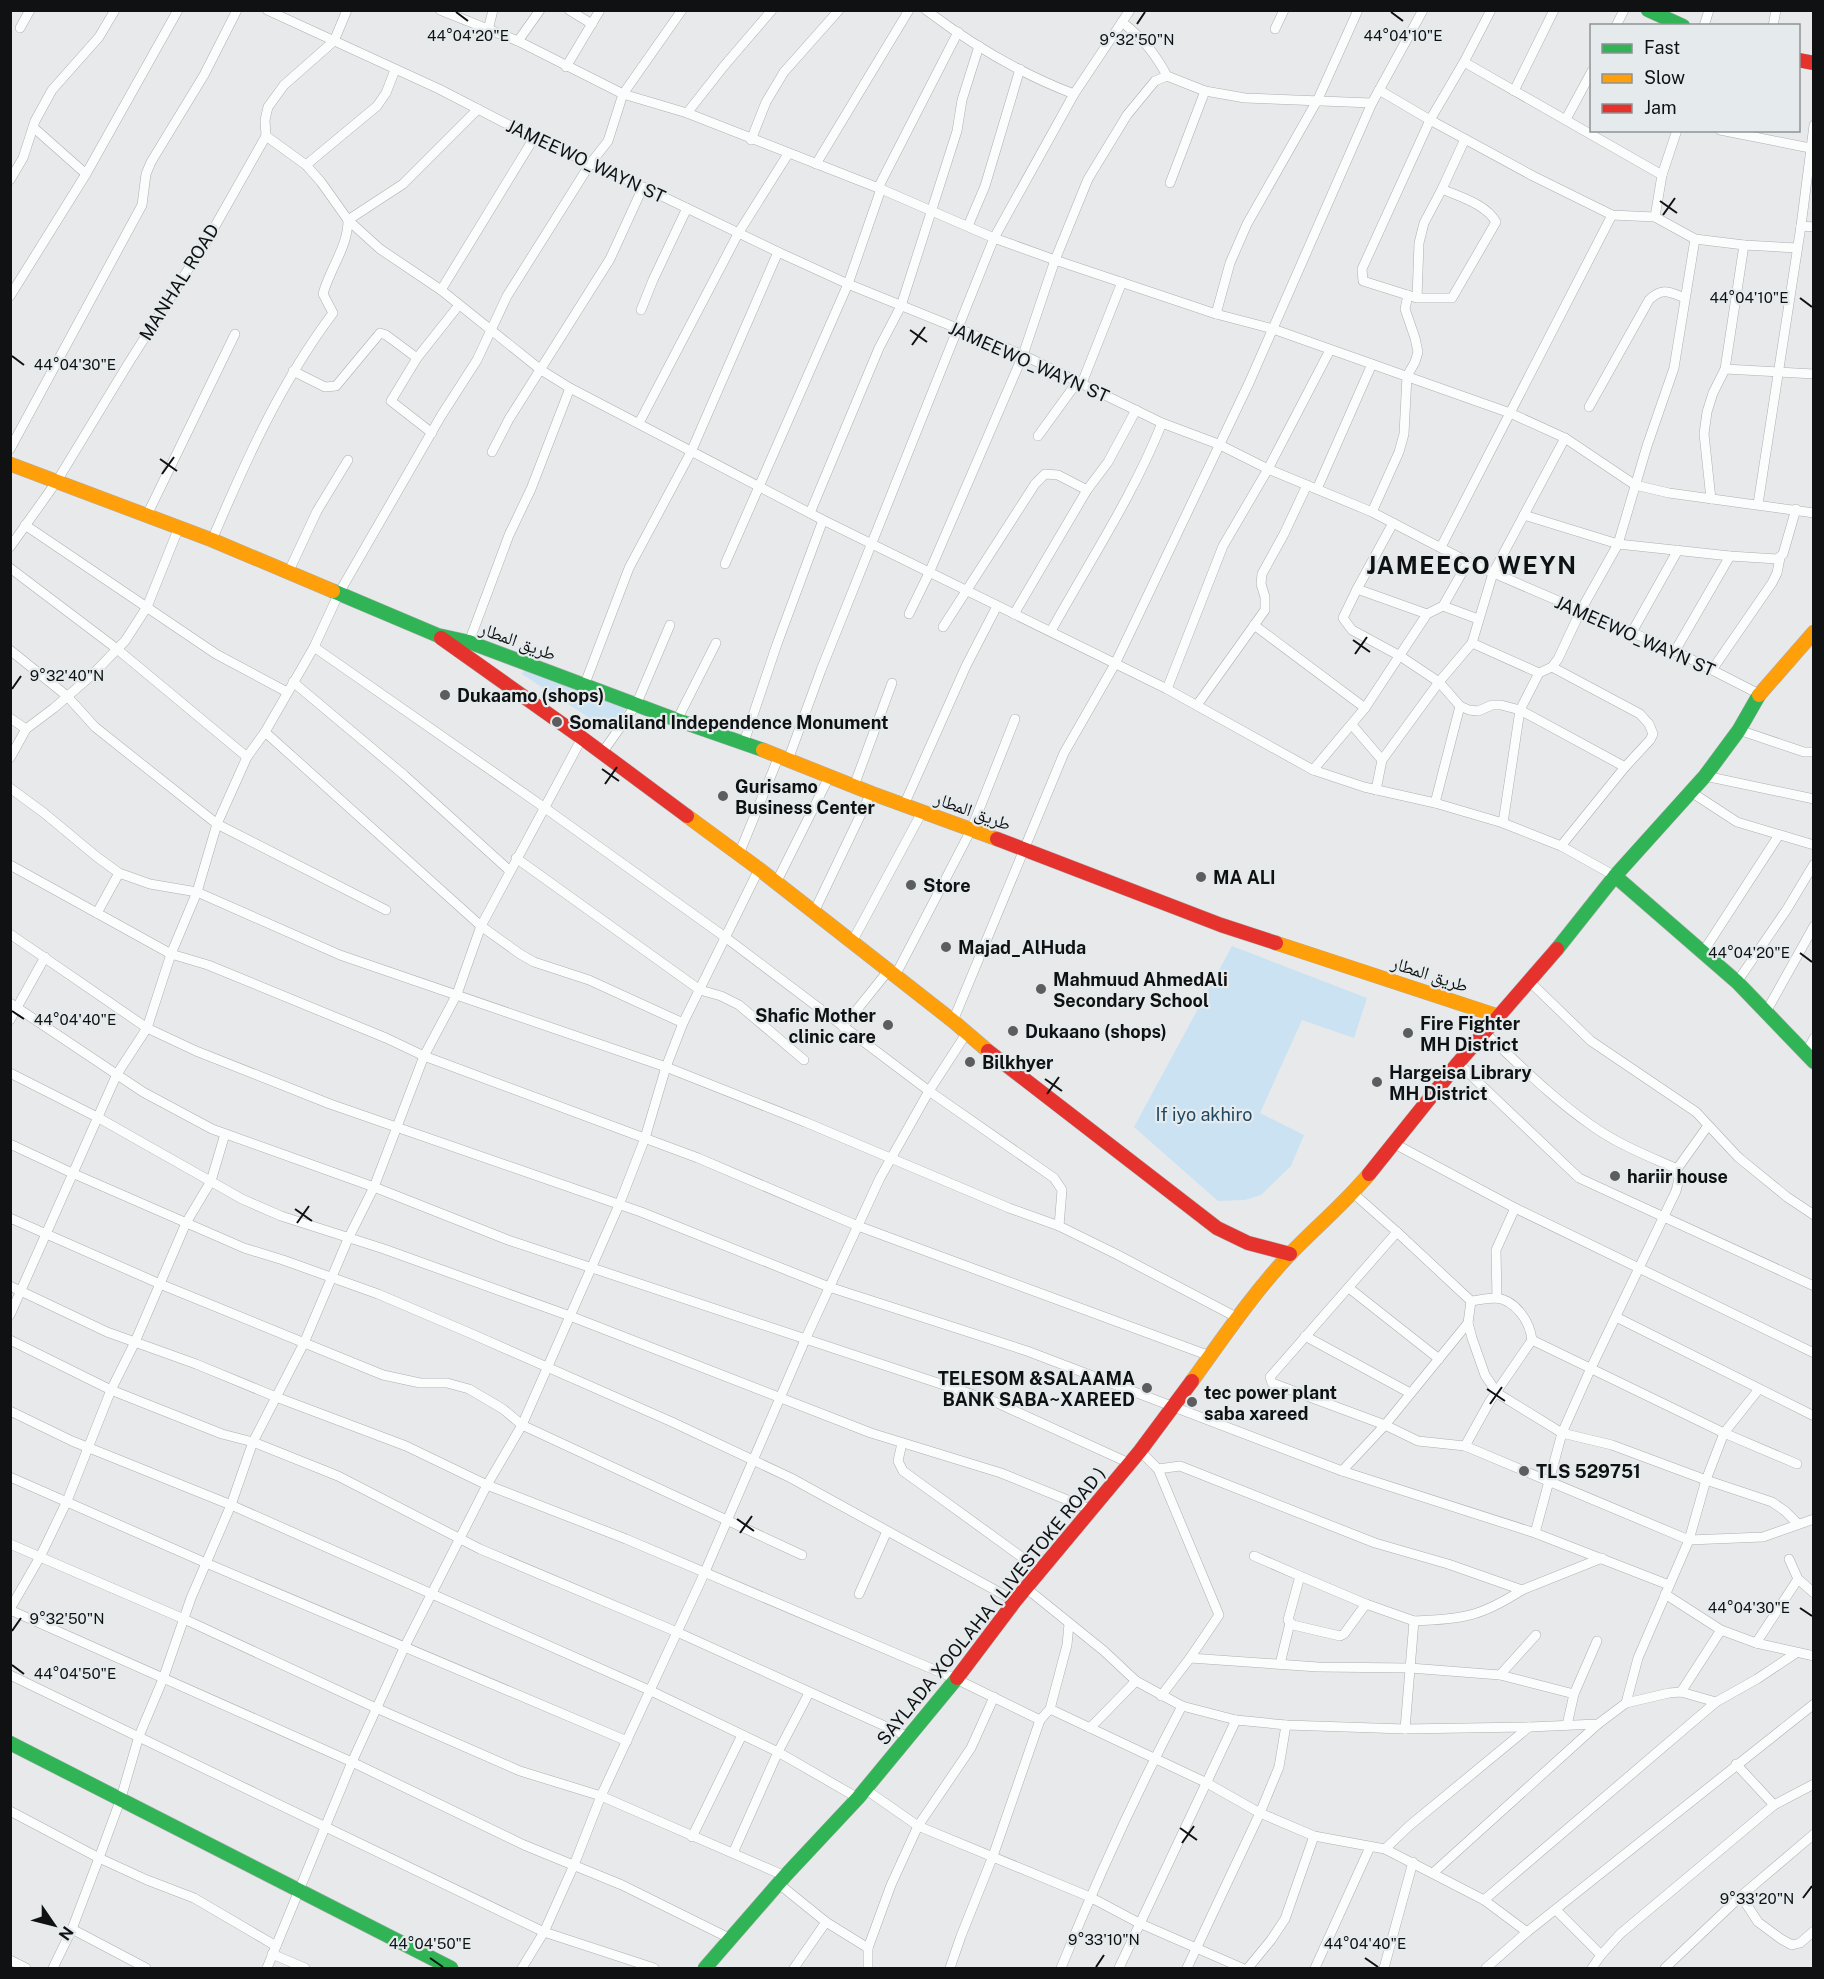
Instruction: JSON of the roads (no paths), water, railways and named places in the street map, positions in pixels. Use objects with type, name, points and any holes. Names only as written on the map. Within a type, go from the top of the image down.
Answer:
[{"type":"main road","points":[[1648,10],[1679,24]]},
{"type":"main road","name":"طريق المطار","points":[[10,464],[212,540],[437,635],[469,642],[677,720],[744,742],[829,777],[1221,925],[1498,1016]]},
{"type":"main road","name":"SAYLADA XOOLAHA ( LIVESTOKE ROAD )","points":[[705,1968],[862,1793],[909,1737],[1015,1601],[1140,1450],[1238,1318],[1290,1254],[1353,1193],[1458,1063],[1578,924],[1615,876],[1706,776],[1739,730],[1759,694],[1814,632]]},
{"type":"main road","name":"طريق المطار","points":[[437,635],[582,738],[759,869],[953,1021],[966,1034],[1217,1228],[1248,1243],[1290,1254]]},
{"type":"main road","points":[[1615,876],[1737,982],[1810,1057]]},
{"type":"main road","points":[[10,1743],[451,1968]]},
{"type":"street","points":[[20,28],[30,10]]},
{"type":"street","points":[[10,180],[23,158],[33,127],[52,90],[99,37],[115,10]]},
{"type":"street","points":[[10,296],[86,174],[178,10]]},
{"type":"street","points":[[10,449],[142,205],[146,174],[151,162],[204,75],[237,10]]},
{"type":"street","name":"JAMEEWO_WAYN ST","points":[[267,10],[778,252],[848,284],[1023,355],[1162,423],[1218,444],[1268,469],[1372,512],[1468,562],[1675,651],[1759,694]]},
{"type":"street","points":[[347,10],[334,41],[276,94],[268,107],[265,120],[266,136],[306,165],[348,220],[380,249],[441,290],[541,370],[570,388],[758,487],[1167,689],[1313,770],[1376,790],[1435,803],[1503,823],[1561,846],[1615,876]]},
{"type":"street","points":[[440,10],[518,41],[623,94],[687,113],[879,189],[994,238],[1216,314],[1273,329],[1510,413],[1565,438],[1635,484],[1669,493],[1814,513]]},
{"type":"street","points":[[488,30],[493,10]]},
{"type":"street","points":[[518,41],[540,10]]},
{"type":"street","points":[[569,10],[592,24]]},
{"type":"street","points":[[566,67],[600,10]]},
{"type":"street","points":[[10,1315],[117,1074],[147,1028],[171,954],[197,892],[218,824],[247,757],[265,732],[314,647],[339,593],[492,332],[507,296],[590,164],[608,141],[623,94],[682,10]]},
{"type":"street","points":[[687,113],[772,10]]},
{"type":"street","points":[[751,140],[766,102],[784,72],[839,10]]},
{"type":"street","points":[[816,164],[909,10]]},
{"type":"street","points":[[739,854],[784,758],[821,670],[994,238],[1074,94],[1130,10]]},
{"type":"street","points":[[1275,29],[1284,10]]},
{"type":"street","points":[[1216,314],[1230,263],[1247,224],[1318,99],[1358,10]]},
{"type":"street","points":[[953,1021],[1064,753],[1115,664],[1273,329],[1372,103],[1424,10]]},
{"type":"street","points":[[1442,189],[1474,203],[1491,214],[1496,222],[1452,298],[1413,296],[1363,281],[1362,269],[1430,120],[1491,10]]},
{"type":"street","points":[[1514,91],[1554,10]]},
{"type":"street","points":[[1617,24],[1624,10]]},
{"type":"street","points":[[931,12],[979,46],[1020,69],[1074,94]]},
{"type":"street","points":[[1122,22],[1138,35],[1157,56],[1167,76],[1204,91],[1245,98],[1318,99],[1372,103]]},
{"type":"street","points":[[725,564],[848,284],[879,189],[958,32]]},
{"type":"street","points":[[810,513],[879,348],[901,306],[957,130],[962,100],[979,46]]},
{"type":"street","points":[[1464,62],[1662,175]]},
{"type":"street","points":[[968,226],[985,186],[1020,69]]},
{"type":"street","points":[[306,165],[378,106],[395,70]]},
{"type":"street","points":[[1566,119],[1590,75]]},
{"type":"street","points":[[909,614],[1023,355],[1055,260],[1088,179],[1126,115],[1155,81],[1167,76]]},
{"type":"street","points":[[1379,90],[1533,176],[1612,215],[1655,217],[1695,238],[1744,245],[1797,248]]},
{"type":"street","points":[[1170,183],[1204,91]]},
{"type":"street","points":[[348,220],[402,184],[478,108]]},
{"type":"street","points":[[1758,504],[1801,226],[1814,125]]},
{"type":"street","points":[[33,127],[86,174]]},
{"type":"street","points":[[1655,217],[1662,175],[1676,132]]},
{"type":"street","points":[[1729,132],[1810,148]]},
{"type":"street","name":"MANHAL ROAD","points":[[10,547],[57,481],[210,235],[266,136]]},
{"type":"street","points":[[441,290],[534,138]]},
{"type":"street","points":[[1372,512],[1401,443],[1407,376],[1418,352],[1405,309],[1413,296],[1419,243],[1424,222],[1465,139]]},
{"type":"street","points":[[639,423],[739,232],[788,154]]},
{"type":"street","points":[[492,452],[509,419],[610,259],[644,187]]},
{"type":"street","points":[[641,310],[652,280],[687,208]]},
{"type":"street","points":[[1441,546],[1612,215]]},
{"type":"street","points":[[212,540],[264,424],[311,342],[333,313],[323,294],[327,279],[347,240],[348,220]]},
{"type":"street","points":[[1801,226],[1814,227]]},
{"type":"street","points":[[1503,823],[1520,710],[1539,673],[1552,667],[1618,544],[1635,484],[1674,368],[1695,238]]},
{"type":"street","points":[[1711,499],[1704,434],[1710,403],[1725,369],[1744,245]]},
{"type":"street","points":[[584,686],[629,568],[691,452],[778,252]]},
{"type":"street","points":[[1038,436],[1080,382],[1122,282]]},
{"type":"street","points":[[1589,407],[1649,300],[1657,292],[1666,291],[1685,298]]},
{"type":"street","points":[[432,433],[391,401],[417,358],[459,305]]},
{"type":"street","points":[[293,371],[325,387],[336,386],[380,333],[417,358]]},
{"type":"street","points":[[147,515],[235,334]]},
{"type":"street","points":[[1167,689],[1223,546],[1268,469],[1330,350]]},
{"type":"street","points":[[1317,489],[1372,364]]},
{"type":"street","points":[[1725,369],[1814,374]]},
{"type":"street","points":[[469,642],[509,535],[531,489],[570,388]]},
{"type":"street","points":[[1014,614],[1087,490],[1108,462],[1136,410]]},
{"type":"street","points":[[1051,631],[1118,515],[1162,423]]},
{"type":"street","points":[[1376,790],[1382,760],[1439,682],[1472,642],[1492,573],[1565,438]]},
{"type":"street","points":[[288,573],[317,511],[348,460]]},
{"type":"street","points":[[943,627],[1016,510],[1045,474],[1058,475],[1087,490]]},
{"type":"street","points":[[1197,705],[1265,610],[1265,597],[1261,584],[1262,574],[1307,485]]},
{"type":"street","points":[[1712,670],[1772,583],[1780,558],[1784,554],[1796,509]]},
{"type":"street","points":[[1524,515],[1618,544],[1730,556],[1780,558]]},
{"type":"street","points":[[744,742],[823,520]]},
{"type":"street","points":[[1393,523],[1345,612],[1343,618],[1352,630],[1400,656],[1439,682],[1460,706],[1478,711],[1492,705],[1520,710],[1625,767]]},
{"type":"street","points":[[25,525],[216,654],[287,692]]},
{"type":"street","points":[[10,758],[26,729],[67,696],[125,641],[147,607],[179,527]]},
{"type":"street","points":[[1632,632],[1678,550]]},
{"type":"street","points":[[1675,651],[1730,556]]},
{"type":"street","points":[[1313,770],[1365,708],[1427,614],[1443,606],[1468,562]]},
{"type":"street","points":[[10,568],[117,649],[247,757]]},
{"type":"street","points":[[1357,589],[1427,614]]},
{"type":"street","points":[[904,805],[966,666],[997,606]]},
{"type":"street","points":[[1443,606],[1478,620]]},
{"type":"street","points":[[602,753],[636,705],[670,625]]},
{"type":"street","points":[[1254,626],[1365,708]]},
{"type":"street","points":[[1472,642],[1539,673]]},
{"type":"street","points":[[677,720],[716,643]]},
{"type":"street","points":[[314,647],[725,937],[929,1091],[1054,1178],[1062,1190],[1059,1227]]},
{"type":"street","points":[[10,650],[67,696],[95,727],[218,824],[386,910]]},
{"type":"street","points":[[1552,667],[1640,714],[1649,724],[1653,734],[1561,846]]},
{"type":"street","points":[[293,682],[404,775],[510,871]]},
{"type":"street","points":[[854,786],[892,683]]},
{"type":"street","points":[[1435,803],[1460,706]]},
{"type":"street","points":[[10,718],[26,729]]},
{"type":"street","points":[[843,1026],[892,974],[971,830],[1015,719]]},
{"type":"street","points":[[1352,725],[1382,760]]},
{"type":"street","points":[[1739,730],[1797,750],[1814,752]]},
{"type":"street","points":[[265,732],[481,926],[519,954],[534,962],[589,980],[683,1023]]},
{"type":"street","points":[[53,1968],[72,1929],[121,1798],[139,1736],[163,1680],[184,1620],[254,1442],[304,1343],[348,1239],[374,1187],[424,1056],[457,994],[481,926],[582,738]]},
{"type":"street","points":[[1706,776],[1814,799]]},
{"type":"street","points":[[776,883],[829,777]]},
{"type":"street","points":[[10,788],[119,873],[150,884],[197,892],[340,955],[666,1067],[1059,1227],[1238,1318]]},
{"type":"street","points":[[1691,792],[1737,822],[1814,844]]},
{"type":"street","points":[[814,912],[871,793]]},
{"type":"street","points":[[852,942],[922,812]]},
{"type":"street","points":[[1704,952],[1779,834]]},
{"type":"street","points":[[516,858],[700,990],[721,996],[739,1005],[804,1060]]},
{"type":"street","points":[[1737,982],[1787,909],[1814,864]]},
{"type":"street","points":[[10,865],[171,954],[219,970],[386,1038],[424,1056],[698,1158],[858,1226],[1210,1356]]},
{"type":"street","points":[[267,1968],[352,1762],[405,1646],[487,1485],[522,1425],[619,1205],[645,1138],[666,1067],[683,1023],[759,869]]},
{"type":"street","points":[[97,913],[119,873]]},
{"type":"street","points":[[1766,1012],[1814,926]]},
{"type":"street","points":[[10,934],[147,1028],[196,1052],[330,1104],[619,1205],[829,1287],[1027,1351],[1342,1471],[1535,1533],[1602,1558],[1667,1590],[1721,1630],[1756,1643],[1796,1653],[1812,1652]]},
{"type":"street","points":[[10,1020],[14,1006],[45,957]]},
{"type":"street","points":[[1529,981],[1592,1041],[1696,1112],[1707,1127],[1738,1157],[1787,1197],[1814,1215]]},
{"type":"street","points":[[14,1006],[143,1092],[212,1130],[374,1187],[508,1240],[995,1402],[1129,1463]]},
{"type":"street","points":[[1484,1032],[1555,1097],[1592,1126],[1617,1141],[1677,1169]]},
{"type":"street","points":[[522,1968],[543,1932],[574,1865],[601,1796],[704,1574],[829,1287],[891,1157],[929,1091],[966,1034]]},
{"type":"street","points":[[1810,1057],[1814,1038]]},
{"type":"street","points":[[1458,1063],[1579,1178],[1814,1286]]},
{"type":"street","points":[[10,1073],[97,1117],[243,1199],[281,1216],[384,1249],[570,1316],[871,1433],[1001,1473],[1092,1510]]},
{"type":"street","points":[[1535,1533],[1550,1484],[1562,1432],[1677,1185],[1679,1179],[1677,1169],[1707,1127]]},
{"type":"street","points":[[225,1134],[211,1181],[186,1223],[135,1342],[111,1390],[67,1501],[40,1557],[10,1609],[163,1680],[352,1762],[524,1845],[622,1885],[731,1939]]},
{"type":"street","points":[[1393,1143],[1639,1270],[1814,1353]]},
{"type":"street","points":[[10,1144],[244,1248],[378,1294],[547,1366],[791,1478],[1015,1601]]},
{"type":"street","points":[[1353,1193],[1471,1301],[1497,1298],[1511,1305],[1527,1320],[1531,1328],[1532,1340],[1465,1446]]},
{"type":"street","points":[[1497,1298],[1496,1250],[1515,1208]]},
{"type":"street","points":[[10,1218],[160,1284],[383,1375],[420,1383],[447,1383],[469,1389],[503,1409],[522,1425],[802,1555]]},
{"type":"street","points":[[1398,1232],[1305,1335],[1270,1377],[1272,1383],[1385,1425],[1422,1442],[1465,1446],[1550,1484],[1581,1494],[1689,1540],[1763,1537],[1814,1518]]},
{"type":"street","points":[[10,1286],[107,1332],[196,1364],[406,1446],[487,1485],[626,1539],[956,1679],[1040,1720]]},
{"type":"street","points":[[1349,1288],[1439,1359]]},
{"type":"street","points":[[1471,1301],[1468,1323],[1485,1375],[1497,1393],[1562,1432],[1612,1445],[1772,1502],[1798,1524]]},
{"type":"street","points":[[1616,1317],[1814,1416]]},
{"type":"street","points":[[1342,1471],[1385,1425],[1468,1323]]},
{"type":"street","points":[[1305,1335],[1410,1393]]},
{"type":"street","points":[[10,1340],[111,1390],[222,1434],[254,1442],[338,1476],[480,1550],[677,1632],[909,1737]]},
{"type":"street","points":[[1532,1340],[1724,1433],[1797,1464]]},
{"type":"street","points":[[1626,1703],[1638,1658],[1689,1540],[1706,1480],[1724,1433],[1759,1389]]},
{"type":"street","points":[[10,1411],[88,1447],[231,1505],[649,1690],[862,1793],[918,1826],[1090,1897],[1139,1923],[1242,1968]]},
{"type":"street","points":[[902,1443],[898,1461],[903,1471],[1041,1571]]},
{"type":"street","points":[[1140,1450],[1158,1469],[1220,1615],[1161,1696]]},
{"type":"street","points":[[1158,1469],[1180,1466],[1375,1543],[1448,1564],[1522,1590]]},
{"type":"street","points":[[10,1477],[627,1742]]},
{"type":"street","points":[[859,1594],[887,1532]]},
{"type":"street","points":[[10,1544],[520,1771],[601,1796],[733,1853],[782,1880],[826,1922],[868,1948]]},
{"type":"street","points":[[1254,1556],[1414,1622],[1476,1615],[1496,1607],[1522,1590],[1602,1558]]},
{"type":"street","points":[[1789,1559],[1798,1579],[1812,1589]]},
{"type":"street","points":[[1280,1664],[1290,1623],[1288,1620],[1300,1576]]},
{"type":"street","points":[[1756,1643],[1798,1579]]},
{"type":"street","points":[[1026,1588],[1104,1651],[1136,1681],[1182,1706],[1236,1720],[1286,1725],[1405,1729],[1598,1724]]},
{"type":"street","points":[[1290,1623],[1335,1637],[1340,1636],[1344,1634],[1366,1604]]},
{"type":"street","points":[[1405,1729],[1414,1622]]},
{"type":"street","points":[[950,1968],[993,1856],[1040,1720],[1050,1709],[1067,1645],[1069,1624]]},
{"type":"street","points":[[1681,1692],[1721,1630]]},
{"type":"street","points":[[1500,1675],[1536,1635]]},
{"type":"street","points":[[1567,1725],[1574,1694],[1597,1641]]},
{"type":"street","points":[[1484,1900],[1716,1702],[1758,1679],[1796,1653]]},
{"type":"street","points":[[1190,1658],[1318,1667],[1410,1668],[1500,1675],[1574,1694]]},
{"type":"street","points":[[10,1675],[543,1932],[654,1968]]},
{"type":"street","points":[[1090,1728],[1136,1681]]},
{"type":"street","points":[[1433,1873],[1598,1724],[1626,1703],[1681,1692],[1716,1702]]},
{"type":"street","points":[[733,1853],[778,1752],[809,1693]]},
{"type":"street","points":[[868,1968],[868,1948],[891,1885],[918,1826],[971,1748],[994,1697]]},
{"type":"street","points":[[1486,1968],[1527,1932],[1814,1704]]},
{"type":"street","points":[[1061,1968],[1090,1897],[1154,1759],[1182,1706]]},
{"type":"street","points":[[1050,1709],[1207,1783],[1260,1813],[1314,1836],[1385,1849],[1413,1862],[1484,1900],[1527,1932]]},
{"type":"street","points":[[1119,1968],[1236,1720]]},
{"type":"street","points":[[1187,1968],[1260,1813],[1279,1767],[1286,1725]]},
{"type":"street","points":[[1385,1849],[1409,1826],[1529,1727]]},
{"type":"street","points":[[692,1837],[742,1734]]},
{"type":"street","points":[[1736,1764],[1774,1805]]},
{"type":"street","points":[[1592,1968],[1620,1934],[1774,1805],[1814,1784]]},
{"type":"street","points":[[10,1811],[147,1881],[194,1898],[305,1968]]},
{"type":"street","points":[[1665,1968],[1741,1896],[1814,1834]]},
{"type":"street","points":[[1248,1968],[1272,1941],[1285,1918],[1314,1836]]},
{"type":"street","points":[[1315,1968],[1370,1847]]},
{"type":"street","points":[[1384,1968],[1413,1862]]},
{"type":"street","points":[[1741,1896],[1758,1922],[1781,1939],[1792,1944],[1800,1943],[1814,1931]]},
{"type":"street","points":[[1556,1910],[1601,1955]]},
{"type":"street","points":[[794,1968],[826,1922]]},
{"type":"street","points":[[72,1929],[146,1968]]},
{"type":"street","points":[[10,1960],[26,1968]]},
{"type":"place","name":"Dukaamo (shops)","points":[[445,695]]},
{"type":"place","name":"Somaliland Independence Monument","points":[[557,722]]},
{"type":"place","name":"Gurisamo Business Center","points":[[723,796]]},
{"type":"place","name":"MA ALI","points":[[1201,877]]},
{"type":"place","name":"Store","points":[[911,885]]},
{"type":"place","name":"Majad_AlHuda","points":[[946,947]]},
{"type":"place","name":"Mahmuud AhmedAli Secondary School","points":[[1041,989]]},
{"type":"place","name":"Shafic Mother clinic care","points":[[888,1025]]},
{"type":"place","name":"Dukaano (shops)","points":[[1013,1031]]},
{"type":"place","name":"Fire Fighter MH District","points":[[1408,1033]]},
{"type":"place","name":"Bilkhyer","points":[[970,1062]]},
{"type":"place","name":"Hargeisa Library MH District","points":[[1377,1082]]},
{"type":"place","name":"hariir house","points":[[1615,1176]]},
{"type":"place","name":"TELESOM &SALAAMA BANK SABA~XAREED","points":[[1147,1388]]},
{"type":"place","name":"tec power plant saba xareed","points":[[1192,1402]]},
{"type":"place","name":"TLS 529751","points":[[1524,1471]]},
{"type":"district","name":"JAMEECO WEYN","points":[[1472,565]]},
{"type":"park label","name":"If iyo akhiro","points":[[1204,1114]]}]
